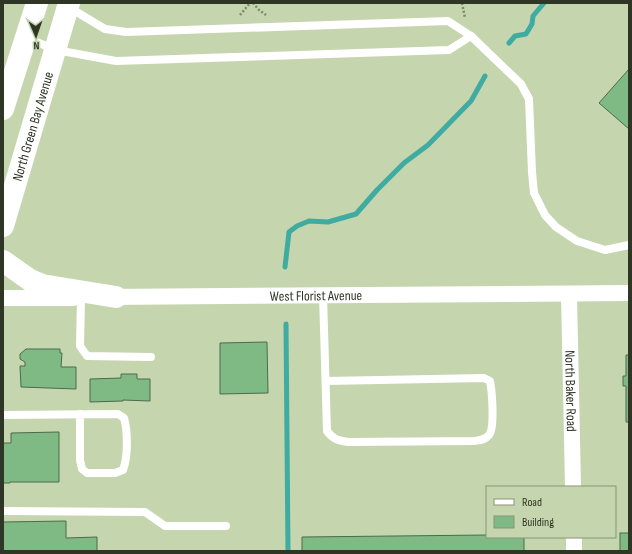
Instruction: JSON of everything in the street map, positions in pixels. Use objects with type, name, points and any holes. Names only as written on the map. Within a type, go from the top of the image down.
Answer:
[{"type":"main road","points":[[3,109],[37,3]]},
{"type":"main road","name":"North Green Bay Avenue","points":[[3,226],[56,50],[66,4]]},
{"type":"main road","points":[[3,261],[30,280],[42,285],[116,297]]},
{"type":"street","name":"West Florist Avenue","points":[[3,298],[629,293]]},
{"type":"street","name":"North Baker Road","points":[[569,294],[573,486]]},
{"type":"street","points":[[574,538],[574,551]]},
{"type":"lane","points":[[66,4],[104,29],[126,32],[448,21],[471,36],[521,84],[530,99],[534,193],[545,215],[556,227],[577,241],[605,250],[629,246]]},
{"type":"lane","points":[[25,38],[56,50],[116,61],[449,50],[471,36]]},
{"type":"lane","points":[[323,295],[327,431],[332,437],[338,441],[349,442],[474,441],[483,440],[490,434],[492,426],[492,388],[490,381],[484,378],[326,381]]},
{"type":"lane","points":[[81,298],[80,346],[87,356],[151,357]]},
{"type":"lane","points":[[3,415],[80,414],[118,414],[124,418],[126,425],[126,462],[123,470],[115,473],[87,473],[82,469],[80,460],[80,414]]},
{"type":"lane","points":[[3,511],[145,512],[165,526],[226,526]]},
{"type":"path","points":[[236,19],[250,3]]},
{"type":"path","points":[[253,3],[259,10],[271,18]]},
{"type":"path","points":[[462,3],[465,18]]},
{"type":"path","points":[[461,15],[471,22]]},
{"type":"building","points":[[629,69],[629,129],[599,103]]},
{"type":"building","points":[[267,342],[268,393],[220,394],[220,343]]},
{"type":"building","points":[[26,349],[60,349],[60,353],[62,353],[61,367],[76,367],[76,389],[21,387],[20,366],[25,366],[25,362],[20,359],[20,354]]},
{"type":"building","points":[[626,355],[629,355],[629,422],[626,422],[626,386],[623,386],[623,376],[626,376]]},
{"type":"building","points":[[121,374],[137,374],[137,379],[150,379],[150,401],[123,400],[90,402],[90,379],[121,378]]},
{"type":"building","points":[[59,432],[59,482],[3,483],[3,443],[11,443],[11,433]]},
{"type":"building","points":[[66,521],[66,538],[97,537],[97,551],[3,551],[3,522]]},
{"type":"building","points":[[620,533],[629,533],[629,551],[620,551]]},
{"type":"building","points":[[486,535],[486,538],[524,538],[524,551],[302,551],[302,537]]},
{"type":"waterway","points":[[509,43],[515,36],[526,34],[532,24],[533,16],[544,3]]},
{"type":"waterway","points":[[285,267],[289,232],[297,226],[309,221],[328,222],[356,214],[404,163],[428,145],[471,101],[485,76]]},
{"type":"waterway","points":[[286,324],[288,551]]}]
